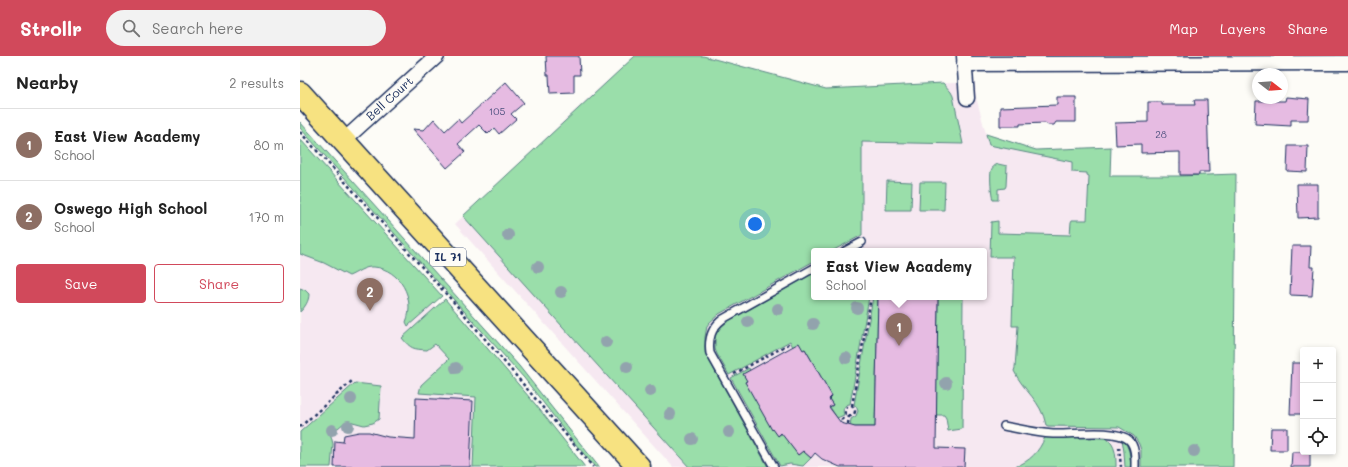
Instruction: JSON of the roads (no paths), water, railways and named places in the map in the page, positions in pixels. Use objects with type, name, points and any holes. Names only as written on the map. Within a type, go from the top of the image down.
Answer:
[{"type":"main road","name":"IL 71","points":[[300,93],[639,467]]},
{"type":"street","name":"Bell Court","points":[[343,142],[438,56]]},
{"type":"street","points":[[967,98],[964,60],[1348,63]]},
{"type":"lane","points":[[851,248],[862,242]]},
{"type":"lane","points":[[774,467],[710,353],[709,345],[712,330],[717,323],[811,270]]},
{"type":"lane","points":[[1004,426],[1053,434],[1102,433],[1130,440],[1135,451],[1135,467]]},
{"type":"place","name":"Oswego High School","points":[[370,311]]},
{"type":"place","name":"East View Academy","points":[[899,346]]}]
